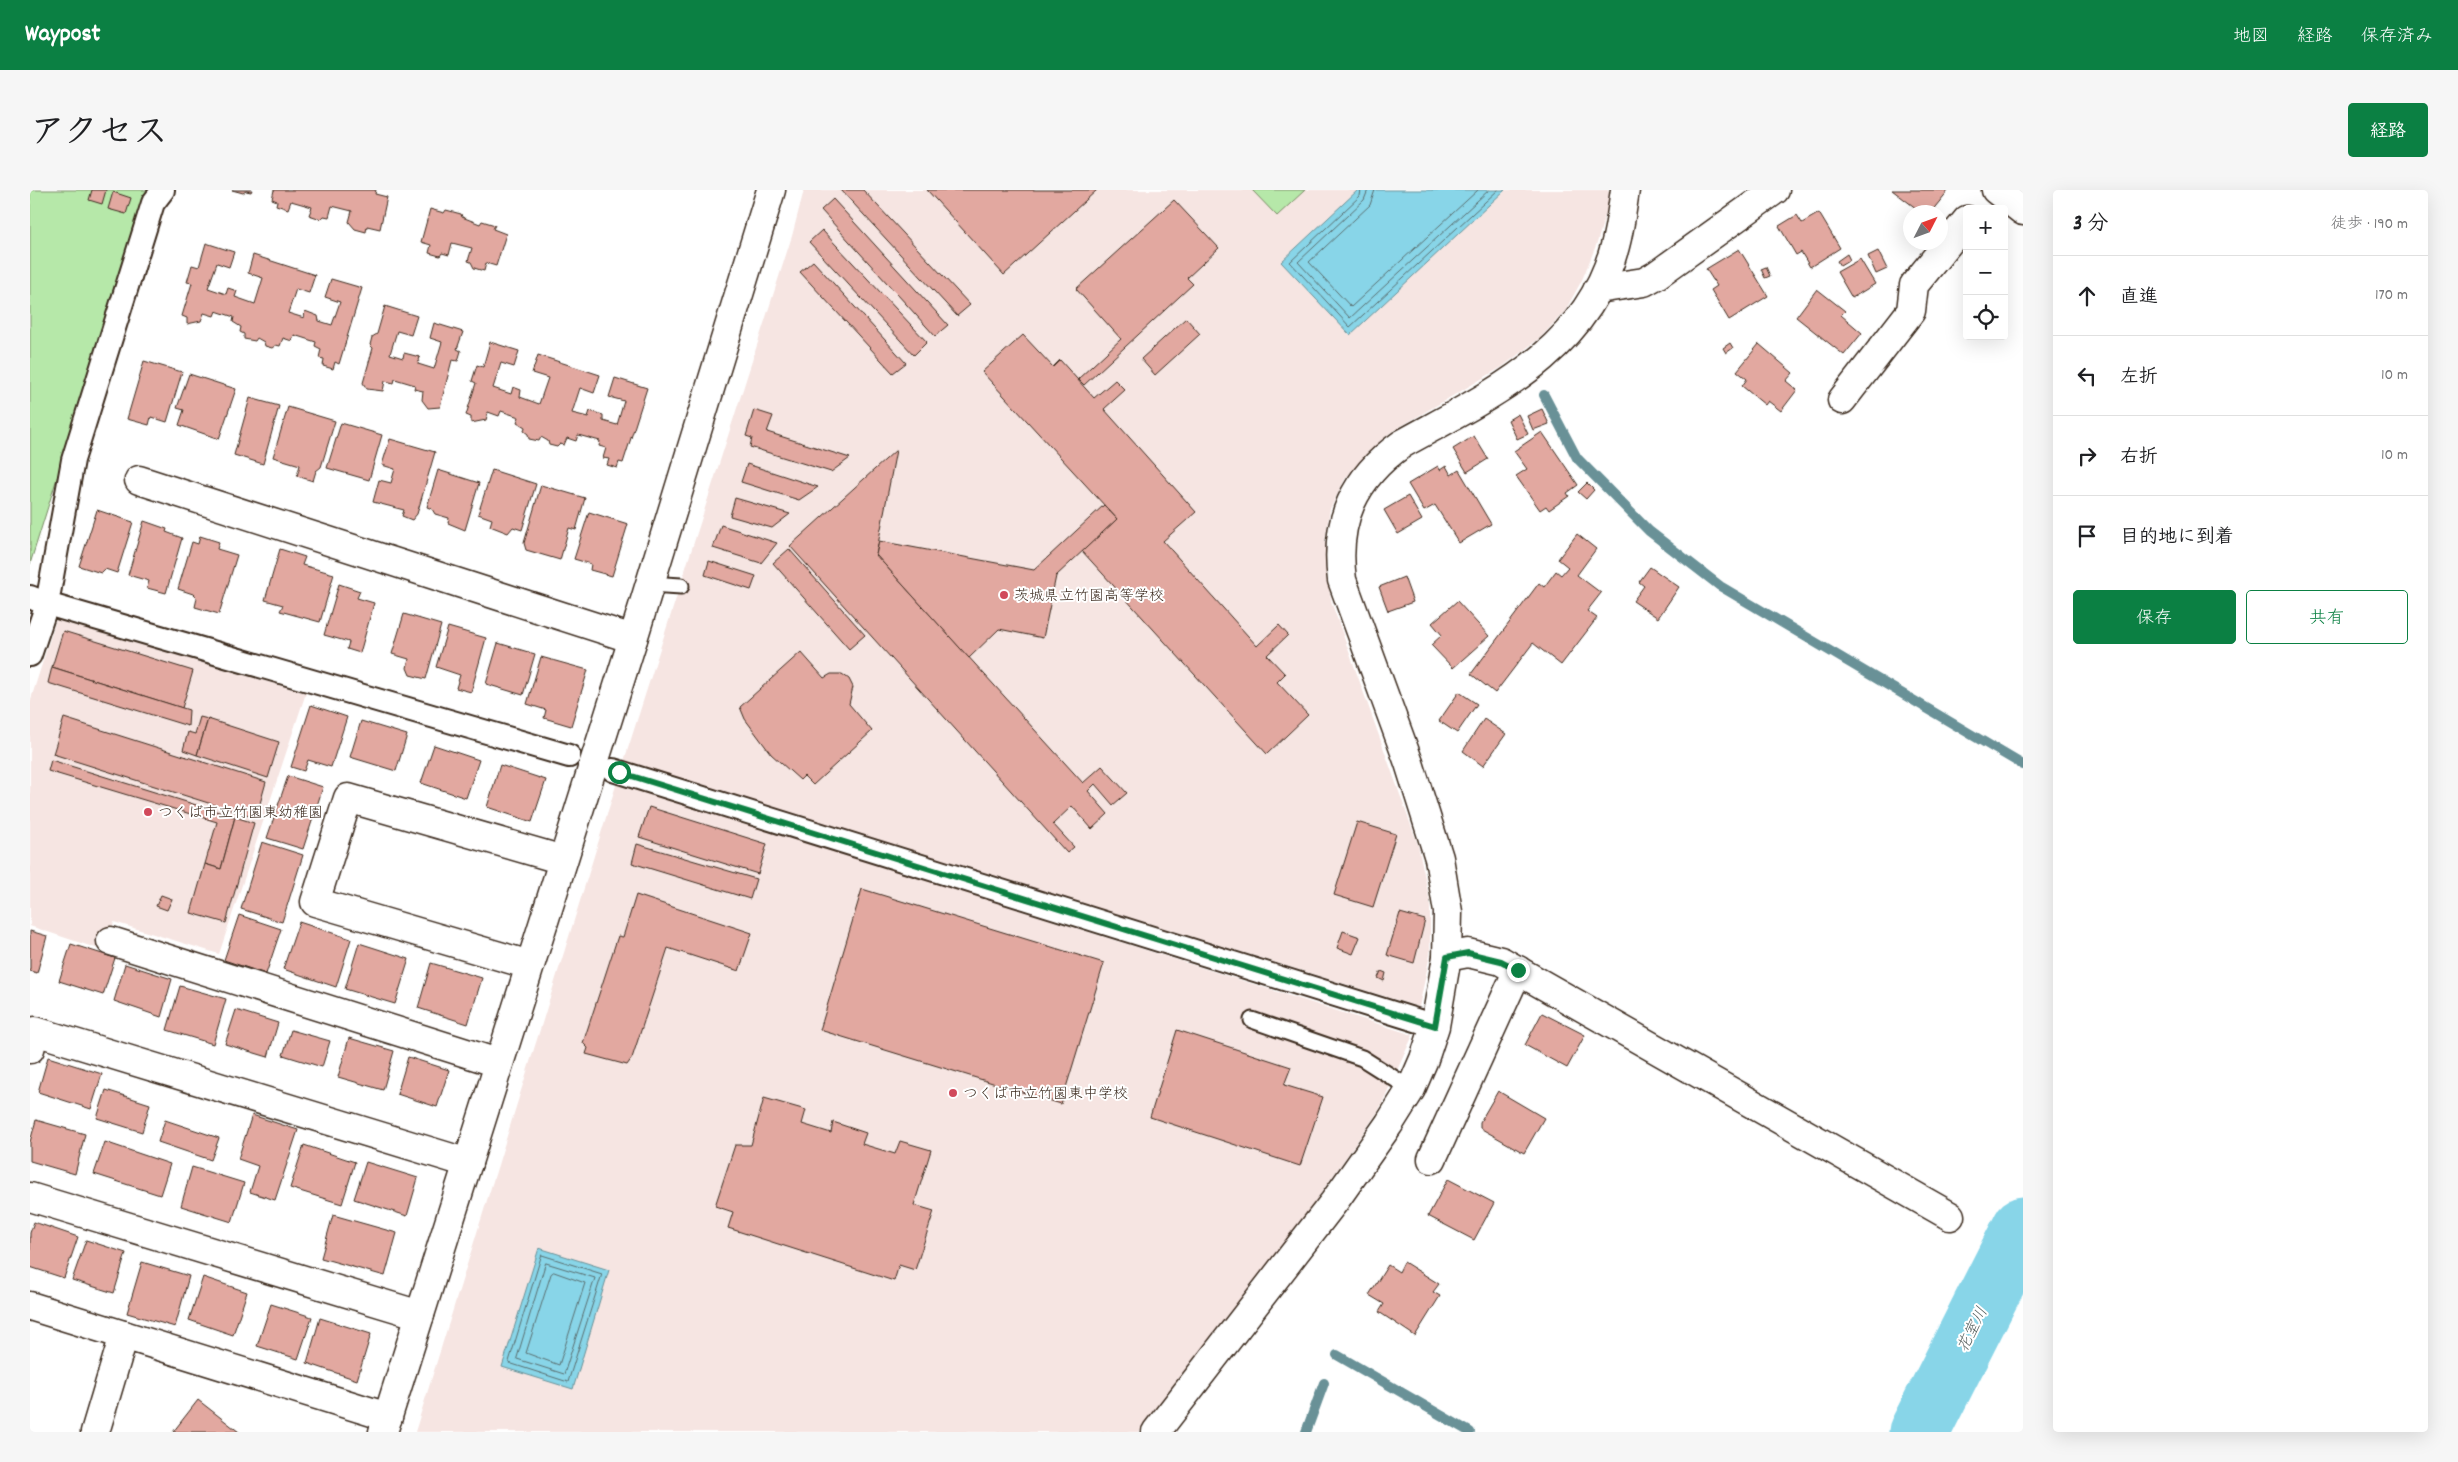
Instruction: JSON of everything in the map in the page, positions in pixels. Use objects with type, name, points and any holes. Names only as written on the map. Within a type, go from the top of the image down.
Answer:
[{"type":"street","points":[[30,655],[38,601],[73,460],[154,203],[163,190]]},
{"type":"street","points":[[30,1306],[124,1335],[385,1425],[633,639],[770,190]]},
{"type":"street","points":[[1156,1432],[1334,1202],[1389,1124],[1411,1089],[1435,1026],[1447,957],[1448,912],[1439,858],[1408,763],[1342,580],[1339,558],[1341,537],[1351,502],[1371,470],[1384,457],[1402,444],[1522,375],[1561,341],[1598,289],[1615,246],[1625,190]]},
{"type":"street","points":[[1598,289],[1644,282],[1655,276],[1775,190]]},
{"type":"street","points":[[1979,205],[1991,190]]},
{"type":"street","points":[[1996,190],[2023,210]]},
{"type":"street","points":[[1842,400],[1910,311],[1914,285],[1963,225]]},
{"type":"street","points":[[139,480],[633,639]]},
{"type":"street","points":[[38,601],[569,756]]},
{"type":"street","points":[[613,770],[1435,1026]]},
{"type":"street","points":[[530,964],[315,902],[348,798],[563,860]]},
{"type":"street","points":[[111,941],[498,1063]]},
{"type":"street","points":[[1447,957],[1468,953],[1501,961],[1950,1216]]},
{"type":"street","points":[[1432,1159],[1518,970]]},
{"type":"street","points":[[30,1049],[36,1031],[468,1163]]},
{"type":"street","points":[[30,1197],[420,1315]]},
{"type":"street","points":[[95,1432],[124,1335]]},
{"type":"lane","points":[[650,584],[681,586]]},
{"type":"lane","points":[[1252,1020],[1362,1058],[1411,1089]]},
{"type":"shaded area","name":"茨城県立竹園高等学校","points":[[804,190],[1609,190],[1608,205],[1597,243],[1582,280],[1565,311],[1541,337],[1502,367],[1391,432],[1367,453],[1345,479],[1330,509],[1325,540],[1326,574],[1332,604],[1418,845],[1430,902],[1430,955],[1419,1007],[624,761],[792,236]]},
{"type":"shaded area","name":"つくば市立竹園東幼稚園","points":[[56,620],[306,693],[219,954],[114,922],[105,951],[30,926],[30,702]]},
{"type":"shaded area","name":"つくば市立竹園東中学校","points":[[617,782],[1413,1035],[1379,1110],[1233,1319],[1139,1432],[415,1432]]},
{"type":"green space","points":[[30,190],[158,190],[145,198],[30,564]]},
{"type":"green space","points":[[1252,190],[1305,190],[1277,216]]},
{"type":"water","points":[[1358,190],[1505,190],[1350,335],[1281,262]]},
{"type":"water","points":[[539,1248],[609,1270],[573,1389],[502,1367]]},
{"type":"building","points":[[92,190],[106,190],[102,204],[89,200]]},
{"type":"building","points":[[232,190],[252,190],[251,192],[246,191],[243,193]]},
{"type":"building","points":[[274,190],[376,190],[375,194],[387,197],[380,229],[367,226],[366,232],[355,229],[349,222],[352,211],[332,206],[329,217],[324,216],[321,219],[309,215],[312,207],[291,201],[288,209],[276,205],[277,201],[272,199]]},
{"type":"building","points":[[841,190],[863,190],[970,305],[957,316]]},
{"type":"building","points":[[927,190],[1097,190],[1004,275]]},
{"type":"building","points":[[1892,190],[1948,191],[1937,205],[1912,205]]},
{"type":"building","points":[[113,192],[131,198],[126,214],[108,209]]},
{"type":"building","points":[[833,199],[948,325],[935,336],[821,210]]},
{"type":"building","points":[[1174,200],[1219,248],[1187,278],[1193,284],[1084,385],[1078,379],[1121,339],[1076,289]]},
{"type":"building","points":[[430,209],[444,213],[446,210],[461,214],[462,217],[480,224],[482,221],[495,225],[493,229],[506,234],[496,266],[486,263],[484,271],[474,268],[471,262],[468,261],[472,248],[452,243],[449,255],[442,253],[440,256],[429,253],[431,245],[421,242]]},
{"type":"building","points":[[1819,213],[1840,248],[1810,267],[1801,252],[1796,255],[1779,226],[1797,215],[1802,223]]},
{"type":"building","points":[[822,230],[927,342],[914,355],[809,242]]},
{"type":"building","points":[[206,243],[234,252],[229,267],[217,263],[208,288],[226,294],[228,288],[237,291],[235,297],[255,304],[263,278],[248,273],[253,255],[315,275],[309,293],[296,289],[288,313],[304,318],[305,311],[318,316],[319,321],[332,325],[340,302],[325,297],[331,279],[362,288],[339,364],[335,362],[333,369],[323,366],[324,359],[319,358],[321,349],[315,346],[316,342],[294,335],[292,341],[283,338],[280,346],[276,345],[272,348],[265,346],[264,342],[257,338],[255,341],[244,339],[244,334],[240,332],[241,327],[233,322],[234,317],[216,311],[214,316],[204,313],[201,321],[187,324],[187,318],[182,316],[192,283],[187,282],[192,265],[199,267]]},
{"type":"building","points":[[1739,249],[1768,296],[1729,320],[1711,290],[1717,286],[1706,269]]},
{"type":"building","points":[[1878,251],[1887,269],[1876,274],[1868,256]]},
{"type":"building","points":[[1847,254],[1850,260],[1840,266],[1837,261]]},
{"type":"building","points":[[1860,259],[1875,284],[1852,298],[1837,272]]},
{"type":"building","points":[[813,261],[906,363],[893,373],[800,272]]},
{"type":"building","points":[[1766,267],[1770,276],[1765,278],[1761,269]]},
{"type":"building","points":[[1817,289],[1845,311],[1841,315],[1862,333],[1844,355],[1796,317]]},
{"type":"building","points":[[385,306],[417,316],[411,335],[397,331],[390,354],[403,358],[404,353],[420,357],[418,364],[434,369],[442,342],[430,338],[434,323],[463,332],[457,349],[461,351],[458,361],[452,360],[440,407],[428,408],[422,400],[423,391],[414,389],[415,385],[395,379],[394,383],[385,381],[383,391],[367,389],[363,383],[373,348],[370,345],[372,337],[377,334]]},
{"type":"building","points":[[1186,318],[1200,334],[1155,375],[1141,359]]},
{"type":"building","points":[[1023,335],[1053,367],[1060,360],[1094,398],[1115,380],[1125,390],[1104,409],[1196,512],[1163,541],[1257,646],[1279,625],[1288,635],[1267,655],[1285,674],[1277,682],[1308,715],[1267,754],[1082,551],[1117,519],[982,372]]},
{"type":"building","points":[[490,342],[519,351],[514,367],[501,363],[493,388],[511,394],[513,387],[521,390],[520,397],[539,404],[548,378],[532,373],[538,355],[600,375],[594,393],[580,388],[572,413],[588,417],[590,411],[603,415],[603,421],[617,425],[624,401],[609,397],[615,378],[647,388],[623,463],[619,462],[617,468],[607,465],[609,459],[603,458],[606,448],[599,446],[600,441],[578,435],[576,441],[567,438],[564,445],[560,444],[557,447],[549,445],[548,441],[541,437],[539,441],[529,439],[528,434],[524,431],[525,427],[517,422],[519,417],[501,411],[499,416],[488,412],[486,420],[471,423],[471,417],[466,415],[476,383],[472,381],[477,365],[483,367]]},
{"type":"building","points":[[1730,343],[1733,348],[1726,353],[1723,348]]},
{"type":"building","points":[[1759,344],[1793,373],[1786,381],[1797,390],[1781,411],[1768,401],[1765,405],[1742,386],[1747,379],[1737,371]]},
{"type":"building","points":[[144,361],[182,372],[167,422],[151,417],[149,425],[127,419]]},
{"type":"building","points":[[189,374],[236,389],[219,439],[179,425],[184,410],[177,408]]},
{"type":"building","points":[[250,398],[279,406],[263,464],[234,455]]},
{"type":"building","points":[[288,407],[335,421],[321,467],[316,471],[313,481],[297,476],[300,465],[273,457]]},
{"type":"building","points":[[1542,409],[1549,424],[1533,430],[1527,416]]},
{"type":"building","points":[[754,410],[773,416],[767,432],[850,458],[831,472],[750,447],[752,438],[746,436]]},
{"type":"building","points":[[1518,414],[1528,434],[1517,439],[1508,420]]},
{"type":"building","points":[[341,423],[382,435],[369,480],[327,468]]},
{"type":"building","points":[[1542,432],[1578,485],[1567,493],[1569,496],[1549,510],[1546,506],[1540,510],[1516,476],[1527,469],[1514,451]]},
{"type":"building","points":[[1474,436],[1488,459],[1467,472],[1453,449]]},
{"type":"building","points":[[390,439],[435,452],[417,514],[412,520],[402,516],[404,510],[373,502],[379,480],[391,483],[395,469],[382,465]]},
{"type":"building","points":[[896,450],[876,555],[1083,783],[1102,766],[1127,793],[1113,805],[1095,784],[1088,791],[1108,814],[1092,829],[1072,806],[1053,824],[1074,847],[1067,853],[790,546]]},
{"type":"building","points":[[747,464],[818,487],[799,500],[741,482]]},
{"type":"building","points":[[1438,466],[1440,470],[1446,466],[1451,475],[1459,470],[1491,524],[1459,543],[1435,505],[1424,511],[1408,484]]},
{"type":"building","points":[[438,470],[479,483],[465,530],[448,523],[449,518],[435,514],[432,509],[427,507]]},
{"type":"building","points":[[492,470],[536,484],[522,530],[513,527],[508,533],[490,526],[492,519],[478,514]]},
{"type":"building","points":[[1587,483],[1594,490],[1586,499],[1578,492]]},
{"type":"building","points":[[541,485],[585,498],[576,530],[569,528],[560,560],[526,550],[524,543]]},
{"type":"building","points":[[1408,496],[1422,520],[1398,534],[1384,510]]},
{"type":"building","points":[[735,498],[790,514],[772,528],[730,516]]},
{"type":"building","points":[[1104,505],[1117,519],[1056,576],[1043,638],[999,629],[969,658],[876,555],[879,541],[1034,570]]},
{"type":"building","points":[[97,510],[133,522],[117,573],[105,569],[101,573],[79,566]]},
{"type":"building","points":[[589,512],[628,524],[612,576],[590,570],[591,564],[574,559]]},
{"type":"building","points":[[144,521],[167,529],[166,532],[182,538],[166,593],[147,588],[149,581],[128,575]]},
{"type":"building","points":[[721,525],[777,543],[761,563],[713,548]]},
{"type":"building","points":[[1577,534],[1596,549],[1577,575],[1601,593],[1587,611],[1597,618],[1561,665],[1533,643],[1495,693],[1471,674],[1539,583],[1544,587],[1556,571],[1561,575],[1568,567],[1558,559]]},
{"type":"building","points":[[200,536],[219,542],[217,549],[237,555],[219,614],[195,607],[197,598],[193,594],[178,589],[192,542],[198,544]]},
{"type":"building","points":[[280,549],[305,557],[302,565],[334,574],[320,622],[280,611],[283,605],[265,600]]},
{"type":"building","points":[[789,549],[865,635],[849,649],[773,563]]},
{"type":"building","points":[[709,561],[756,576],[751,590],[705,575]]},
{"type":"building","points":[[1650,567],[1679,587],[1658,618],[1633,601],[1644,586],[1639,582]]},
{"type":"building","points":[[1404,577],[1413,602],[1388,611],[1379,587]]},
{"type":"building","points":[[339,584],[360,591],[357,598],[374,603],[360,653],[347,649],[349,642],[324,635]]},
{"type":"building","points":[[1457,601],[1489,636],[1453,668],[1431,645],[1442,635],[1432,623]]},
{"type":"building","points":[[404,614],[441,625],[426,679],[410,675],[407,668],[409,659],[392,654]]},
{"type":"building","points":[[448,627],[486,638],[471,692],[456,688],[460,675],[436,667]]},
{"type":"building","points":[[63,631],[193,671],[182,708],[52,667]]},
{"type":"building","points":[[498,643],[535,654],[523,695],[486,684]]},
{"type":"building","points":[[801,652],[824,678],[831,674],[842,674],[849,679],[853,687],[849,704],[872,731],[813,785],[804,776],[800,780],[771,754],[745,719],[740,707]]},
{"type":"building","points":[[541,657],[588,670],[571,726],[544,718],[546,710],[527,704]]},
{"type":"building","points":[[52,667],[189,710],[188,726],[48,683]]},
{"type":"building","points":[[1459,692],[1477,704],[1457,733],[1439,721]]},
{"type":"building","points":[[311,705],[347,717],[331,767],[308,760],[304,771],[291,767]]},
{"type":"building","points":[[200,717],[208,719],[197,755],[183,750],[188,732],[195,734]]},
{"type":"building","points":[[64,718],[266,782],[256,818],[53,754]]},
{"type":"building","points":[[208,719],[279,742],[268,778],[197,755]]},
{"type":"building","points":[[1484,719],[1506,734],[1483,766],[1463,751]]},
{"type":"building","points":[[361,721],[407,735],[396,771],[350,757]]},
{"type":"building","points":[[434,745],[479,760],[466,798],[421,783]]},
{"type":"building","points":[[51,760],[235,817],[221,869],[205,864],[217,822],[48,771]]},
{"type":"building","points":[[500,765],[546,780],[532,822],[487,807]]},
{"type":"building","points":[[288,776],[323,787],[303,849],[267,838]]},
{"type":"building","points":[[649,807],[767,844],[758,874],[639,837]]},
{"type":"building","points":[[235,817],[254,823],[226,923],[191,913],[205,864],[221,869]]},
{"type":"building","points":[[1357,822],[1396,834],[1373,907],[1334,895]]},
{"type":"building","points":[[262,842],[303,855],[282,922],[241,909]]},
{"type":"building","points":[[637,844],[756,879],[750,899],[632,863]]},
{"type":"building","points":[[862,889],[1104,963],[1061,1104],[820,1030]]},
{"type":"building","points":[[161,895],[172,899],[167,910],[156,906]]},
{"type":"building","points":[[636,895],[752,933],[739,971],[668,948],[632,1058],[627,1065],[586,1054],[588,1048],[583,1043],[618,936],[623,937]]},
{"type":"building","points":[[1400,913],[1425,920],[1414,963],[1387,955]]},
{"type":"building","points":[[239,915],[281,929],[266,974],[224,960]]},
{"type":"building","points":[[299,922],[351,939],[336,987],[283,969]]},
{"type":"building","points":[[30,931],[47,936],[37,973],[30,971]]},
{"type":"building","points":[[1343,931],[1360,937],[1353,954],[1337,948]]},
{"type":"building","points":[[359,943],[409,959],[395,1004],[345,989]]},
{"type":"building","points":[[71,944],[115,958],[103,995],[59,981]]},
{"type":"building","points":[[431,963],[482,978],[468,1024],[418,1008]]},
{"type":"building","points":[[125,964],[172,979],[161,1017],[114,1001]]},
{"type":"building","points":[[1381,971],[1386,973],[1384,981],[1378,978]]},
{"type":"building","points":[[180,986],[226,999],[213,1044],[167,1030]]},
{"type":"building","points":[[236,1010],[278,1023],[268,1057],[225,1044]]},
{"type":"building","points":[[1542,1013],[1585,1035],[1567,1068],[1525,1045]]},
{"type":"building","points":[[291,1030],[330,1041],[322,1067],[283,1055]]},
{"type":"building","points":[[1177,1030],[1291,1067],[1284,1085],[1323,1097],[1300,1166],[1150,1117]]},
{"type":"building","points":[[349,1038],[394,1051],[383,1090],[338,1077]]},
{"type":"building","points":[[48,1057],[102,1074],[91,1109],[38,1092]]},
{"type":"building","points":[[408,1057],[449,1070],[437,1107],[397,1094]]},
{"type":"building","points":[[106,1090],[150,1104],[142,1132],[97,1118]]},
{"type":"building","points":[[1498,1091],[1544,1118],[1524,1153],[1480,1128],[1480,1122]]},
{"type":"building","points":[[764,1098],[806,1110],[802,1124],[831,1133],[833,1122],[866,1133],[862,1144],[895,1154],[900,1141],[931,1150],[914,1205],[934,1211],[915,1270],[899,1265],[894,1281],[728,1228],[733,1212],[715,1206],[735,1145],[751,1145]]},
{"type":"building","points":[[252,1115],[298,1130],[275,1200],[250,1192],[258,1166],[238,1159]]},
{"type":"building","points":[[36,1120],[85,1134],[75,1174],[30,1161],[30,1142]]},
{"type":"building","points":[[165,1120],[219,1138],[211,1160],[158,1142]]},
{"type":"building","points":[[105,1142],[170,1164],[160,1195],[94,1174]]},
{"type":"building","points":[[304,1145],[355,1162],[342,1204],[290,1188]]},
{"type":"building","points":[[366,1162],[418,1178],[407,1216],[354,1199]]},
{"type":"building","points":[[192,1167],[244,1183],[232,1222],[181,1206]]},
{"type":"building","points":[[1448,1179],[1494,1203],[1474,1240],[1428,1216]]},
{"type":"building","points":[[333,1215],[397,1233],[385,1276],[321,1258]]},
{"type":"building","points":[[34,1222],[78,1237],[64,1278],[30,1267],[30,1233]]},
{"type":"building","points":[[86,1240],[126,1253],[114,1293],[72,1280]]},
{"type":"building","points":[[142,1262],[189,1276],[175,1327],[127,1313]]},
{"type":"building","points":[[1404,1262],[1439,1284],[1433,1292],[1440,1296],[1415,1336],[1379,1312],[1384,1304],[1369,1295],[1388,1265],[1399,1272]]},
{"type":"building","points":[[203,1277],[247,1292],[233,1335],[189,1320]]},
{"type":"building","points":[[271,1304],[312,1317],[298,1359],[257,1346]]},
{"type":"building","points":[[320,1318],[371,1334],[357,1380],[307,1363]]},
{"type":"building","points":[[198,1400],[239,1432],[173,1432]]},
{"type":"waterway","points":[[1544,395],[1577,458],[1649,531],[1720,586],[2023,765]]},
{"type":"waterway","name":"花室川","points":[[1919,1432],[2023,1227]]},
{"type":"waterway","points":[[1337,1355],[1470,1432]]},
{"type":"waterway","points":[[1306,1432],[1324,1383]]},
{"type":"place","name":"茨城県立竹園高等学校","points":[[1004,595]]},
{"type":"place","name":"つくば市立竹園東幼稚園","points":[[148,812]]},
{"type":"place","name":"つくば市立竹園東中学校","points":[[953,1093]]},
{"type":"route","points":[[619,772],[1435,1026],[1447,957],[1468,953],[1501,961],[1518,970]]}]
